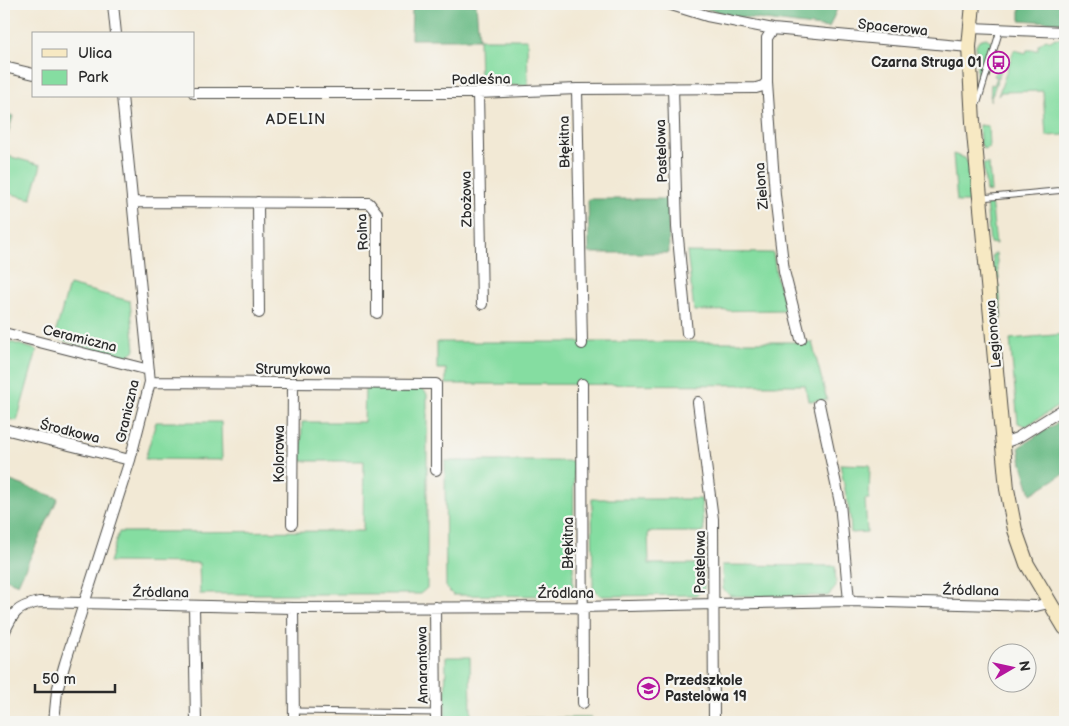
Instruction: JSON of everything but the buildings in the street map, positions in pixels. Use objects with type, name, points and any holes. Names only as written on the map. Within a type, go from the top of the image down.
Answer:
[{"type":"main road","name":"Legionowa","points":[[973,4],[969,47],[973,122],[1007,489],[1016,530],[1027,564],[1065,628]]},
{"type":"street","points":[[113,4],[116,32]]},
{"type":"street","name":"Spacerowa","points":[[668,4],[707,16],[773,30],[969,47]]},
{"type":"street","points":[[971,28],[1065,32]]},
{"type":"street","name":"Zielona","points":[[773,30],[767,38],[767,82],[775,196],[784,271],[801,340]]},
{"type":"street","points":[[4,67],[32,74]]},
{"type":"street","name":"Podleśna","points":[[195,93],[478,93],[577,89],[756,88],[763,86],[767,82]]},
{"type":"street","name":"Pastelowa","points":[[673,88],[676,227],[687,333]]},
{"type":"street","name":"Błękitna","points":[[577,89],[582,344]]},
{"type":"street","name":"Zbożowa","points":[[478,93],[482,304]]},
{"type":"street","name":"Graniczna","points":[[54,722],[57,691],[130,460],[150,382],[122,98]]},
{"type":"street","name":"Rolna","points":[[133,202],[364,202],[374,206],[377,213],[377,313]]},
{"type":"street","points":[[258,202],[259,313]]},
{"type":"street","name":"Ceramiczna","points":[[4,333],[149,370]]},
{"type":"street","name":"Strumykowa","points":[[150,382],[436,384],[436,470]]},
{"type":"street","name":"Kolorowa","points":[[292,524],[293,383]]},
{"type":"street","name":"Błękitna","points":[[582,384],[583,703]]},
{"type":"street","name":"Pastelowa","points":[[698,402],[713,519],[714,722]]},
{"type":"street","points":[[818,404],[840,503],[850,602]]},
{"type":"street","points":[[1003,443],[1016,438],[1065,408]]},
{"type":"street","name":"Środkowa","points":[[4,429],[130,460]]},
{"type":"street","name":"Źródlana","points":[[4,633],[12,615],[28,604],[39,602],[293,608],[582,607],[713,603],[850,602],[1036,606],[1049,603]]},
{"type":"street","points":[[194,606],[196,722]]},
{"type":"street","name":"Amarantowa","points":[[435,607],[436,718]]},
{"type":"street","points":[[293,608],[294,722]]},
{"type":"lane","points":[[973,122],[982,85],[1000,30]]},
{"type":"lane","points":[[979,198],[1065,190]]},
{"type":"lane","points":[[294,711],[436,718]]},
{"type":"green space","points":[[420,4],[476,4],[479,39],[411,39],[412,10]]},
{"type":"green space","points":[[689,4],[839,4],[829,28],[733,16]]},
{"type":"green space","points":[[1020,4],[1065,4],[1065,23],[1020,20]]},
{"type":"green space","points":[[986,38],[991,41],[991,48],[977,80],[976,45],[979,40]]},
{"type":"green space","points":[[1055,38],[1064,39],[1065,43],[1065,135],[1046,136],[1043,91],[1001,92],[998,96],[1014,50],[1026,53],[1027,50],[1038,50],[1038,45],[1046,39],[1051,41]]},
{"type":"green space","points":[[479,39],[527,39],[528,85],[480,86]]},
{"type":"green space","points":[[1001,63],[1003,64],[990,101],[991,84],[994,85],[997,77],[994,76]]},
{"type":"green space","points":[[4,114],[13,116],[4,148]]},
{"type":"green space","points":[[979,125],[988,126],[989,147],[983,149],[980,142]]},
{"type":"green space","points":[[953,154],[965,158],[971,169],[972,202],[957,202]]},
{"type":"green space","points":[[4,155],[41,165],[31,199],[4,192]]},
{"type":"green space","points":[[983,164],[989,164],[991,192],[986,191]]},
{"type":"green space","points":[[588,199],[668,199],[669,253],[589,253]]},
{"type":"green space","points":[[991,200],[996,244],[990,243],[986,202]]},
{"type":"green space","points":[[687,252],[773,253],[777,279],[786,310],[694,311]]},
{"type":"green space","points":[[996,253],[999,279],[994,279],[992,255]]},
{"type":"green space","points":[[69,285],[130,301],[135,350],[125,358],[54,338]]},
{"type":"green space","points":[[999,285],[1002,318],[998,318],[995,287]]},
{"type":"green space","points":[[1065,334],[1065,402],[1026,426],[1018,423],[1010,339]]},
{"type":"green space","points":[[4,340],[37,350],[17,421],[4,418]]},
{"type":"green space","points":[[437,342],[812,342],[827,400],[808,401],[805,385],[446,384],[446,369],[437,369]]},
{"type":"green space","points":[[365,387],[421,387],[427,394],[427,588],[420,594],[200,594],[199,563],[109,562],[119,532],[363,531],[364,461],[301,461],[302,422],[364,422]]},
{"type":"green space","points":[[1065,418],[1065,473],[1031,494],[1019,447]]},
{"type":"green space","points":[[156,422],[221,422],[222,460],[145,459]]},
{"type":"green space","points":[[445,461],[574,461],[573,588],[565,596],[453,595],[446,588]]},
{"type":"green space","points":[[840,464],[870,465],[869,499],[865,499],[867,532],[851,533],[850,516]]},
{"type":"green space","points":[[5,479],[58,498],[18,584],[4,578]]},
{"type":"green space","points":[[592,499],[701,499],[704,532],[648,532],[649,564],[704,564],[704,589],[696,595],[601,596],[593,588]]},
{"type":"green space","points":[[722,565],[835,566],[836,587],[828,596],[730,596],[723,589]]},
{"type":"green space","points":[[446,657],[470,657],[471,718],[445,718]]},
{"type":"green space","points":[[506,718],[592,718],[592,722],[506,722]]},
{"type":"place","name":"Czarna Struga 01","points":[[998,62]]},
{"type":"place","name":"Przedszkole Pastelowa 19","points":[[649,688]]},
{"type":"district","name":"ADELIN","points":[[296,119]]}]
